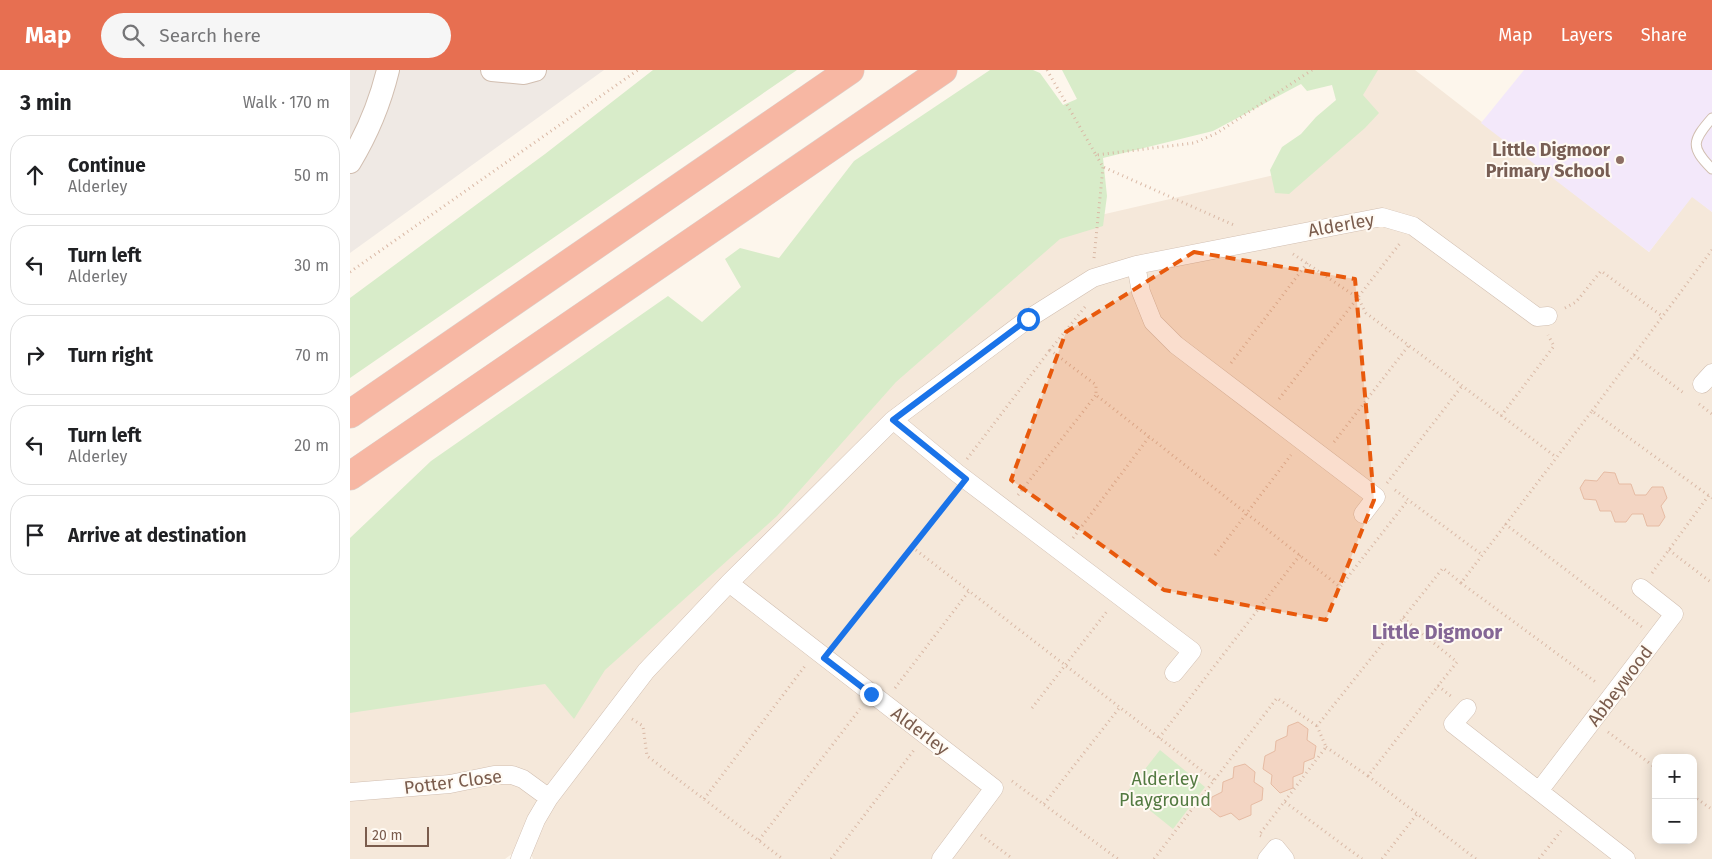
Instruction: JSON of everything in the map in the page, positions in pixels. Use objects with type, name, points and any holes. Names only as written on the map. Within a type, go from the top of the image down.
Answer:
[{"type":"highway","points":[[350,414],[850,70]]},
{"type":"highway","points":[[350,476],[943,70]]},
{"type":"street","points":[[350,162],[363,141],[388,70]]},
{"type":"street","points":[[492,70],[524,73],[535,70]]},
{"type":"street","name":"Alderley","points":[[524,854],[536,820],[548,798],[646,671],[729,583],[893,420],[1028,319],[1093,278],[1136,265],[1382,217],[1413,226],[1543,317]]},
{"type":"street","points":[[1136,265],[1141,292],[1153,322],[1176,345],[1376,497],[1363,514]]},
{"type":"street","points":[[893,420],[962,476],[1192,650],[1174,673]]},
{"type":"street","name":"Alderley","points":[[729,583],[994,788]]},
{"type":"street","name":"Abbeywood","points":[[1538,791],[1594,721],[1674,614],[1641,588]]},
{"type":"street","points":[[1467,708],[1453,724],[1626,859]]},
{"type":"street","name":"Potter Close","points":[[350,792],[450,784],[494,775],[512,775],[524,779],[548,798]]},
{"type":"street","points":[[942,859],[994,788]]},
{"type":"lane","points":[[1712,118],[1699,133],[1695,144],[1698,156],[1712,169]]},
{"type":"path","points":[[350,272],[638,70]]},
{"type":"path","points":[[704,799],[820,655],[912,547],[1050,350],[1090,302],[1103,167],[1047,70]]},
{"type":"path","points":[[1096,155],[1194,143],[1217,133],[1312,70]]},
{"type":"path","points":[[1103,167],[1267,239],[1308,262],[1358,298],[1366,313],[1556,457]]},
{"type":"path","points":[[1268,414],[1413,226]]},
{"type":"path","points":[[1461,583],[1712,250]]},
{"type":"path","points":[[1220,378],[1308,262]]},
{"type":"path","points":[[1501,416],[1554,346],[1543,317],[1576,302],[1601,271],[1662,316]]},
{"type":"path","points":[[1323,457],[1408,345]]},
{"type":"path","points":[[1007,509],[1096,394],[1096,385],[1050,350]]},
{"type":"path","points":[[1634,355],[1712,414]]},
{"type":"path","points":[[1691,398],[1707,379]]},
{"type":"path","points":[[1376,497],[1462,386]]},
{"type":"path","points":[[1096,394],[1340,587],[1408,500]]},
{"type":"path","points":[[1592,411],[1710,497],[1641,588]]},
{"type":"path","points":[[1063,552],[1149,437]]},
{"type":"path","points":[[1215,555],[1302,441]]},
{"type":"path","points":[[1376,497],[1393,489],[1481,554]]},
{"type":"path","points":[[1505,524],[1657,638]]},
{"type":"path","points":[[912,547],[1214,780]]},
{"type":"path","points":[[1669,550],[1712,583]]},
{"type":"path","points":[[1159,738],[1300,555]]},
{"type":"path","points":[[1317,726],[1443,568],[1613,696]]},
{"type":"path","points":[[759,840],[969,591]]},
{"type":"path","points":[[1032,708],[1119,596]]},
{"type":"path","points":[[1368,776],[1457,662],[1403,618]]},
{"type":"path","points":[[1438,686],[1467,708]]},
{"type":"path","points":[[1154,859],[1278,698],[1317,726],[1326,747],[1368,776],[1476,859]]},
{"type":"path","points":[[1044,804],[1120,707]]},
{"type":"path","points":[[617,708],[642,726],[648,756],[783,859]]},
{"type":"path","points":[[1594,721],[1652,765]]},
{"type":"path","points":[[831,859],[926,735]]},
{"type":"path","points":[[1276,855],[1259,835],[1326,747]]},
{"type":"path","points":[[994,788],[1013,781],[1118,859]]},
{"type":"path","points":[[1697,799],[1710,808]]},
{"type":"path","points":[[1285,802],[1362,859]]},
{"type":"path","points":[[1382,859],[1417,814]]},
{"type":"path","points":[[1539,859],[1572,816]]},
{"type":"path","points":[[967,825],[1013,859]]},
{"type":"highlighted area","points":[[1194,252],[1355,279],[1374,500],[1326,620],[1164,590],[1011,480],[1066,332]]},
{"type":"shaded area","points":[[350,70],[604,70],[350,253]]},
{"type":"shaded area","points":[[1368,70],[1415,70],[1649,252],[1692,196],[1712,212],[1712,859],[533,859],[527,843],[505,859],[350,859],[350,699],[1053,226],[1287,172]]},
{"type":"shaded area","name":"Little Digmoor Primary School","points":[[1524,70],[1712,70],[1712,212],[1692,197],[1649,252],[1481,123]]},
{"type":"green space","points":[[653,70],[797,70],[350,378],[350,298],[545,154]]},
{"type":"green space","points":[[990,70],[1033,70],[1040,73],[1063,105],[1077,99],[1062,70],[1378,70],[1363,95],[1379,113],[1365,128],[1289,194],[1275,193],[1270,170],[1282,147],[1301,134],[1316,117],[1336,100],[1332,85],[1307,91],[1301,84],[1213,131],[1103,158],[1107,196],[1103,226],[1060,239],[896,382],[777,516],[605,670],[574,719],[545,684],[350,713],[350,538],[431,461],[668,296],[702,322],[741,287],[725,259],[740,248],[779,258],[854,161]]},
{"type":"green space","name":"Alderley Playground","points":[[1160,750],[1205,787],[1173,829],[1127,792]]},
{"type":"building","points":[[1604,472],[1615,473],[1619,484],[1631,484],[1635,495],[1646,495],[1652,487],[1663,487],[1667,498],[1661,506],[1665,517],[1659,526],[1647,526],[1643,514],[1632,514],[1626,522],[1615,522],[1611,511],[1600,511],[1596,500],[1584,499],[1580,488],[1585,480],[1597,481]]},
{"type":"building","points":[[1298,722],[1308,729],[1307,740],[1316,746],[1314,758],[1304,762],[1303,773],[1293,777],[1293,788],[1280,793],[1271,784],[1272,775],[1263,769],[1265,756],[1275,751],[1276,741],[1287,736],[1288,726]]},
{"type":"building","points":[[1245,764],[1255,772],[1254,782],[1263,788],[1262,800],[1251,805],[1251,815],[1239,820],[1231,813],[1220,817],[1210,809],[1212,797],[1222,792],[1223,782],[1233,778],[1234,767]]},
{"type":"place","name":"Little Digmoor Primary School","points":[[1620,160]]},
{"type":"district","name":"Little Digmoor","points":[[1437,632]]},
{"type":"route","points":[[871,694],[824,658],[966,479],[893,420],[1028,319]]}]
